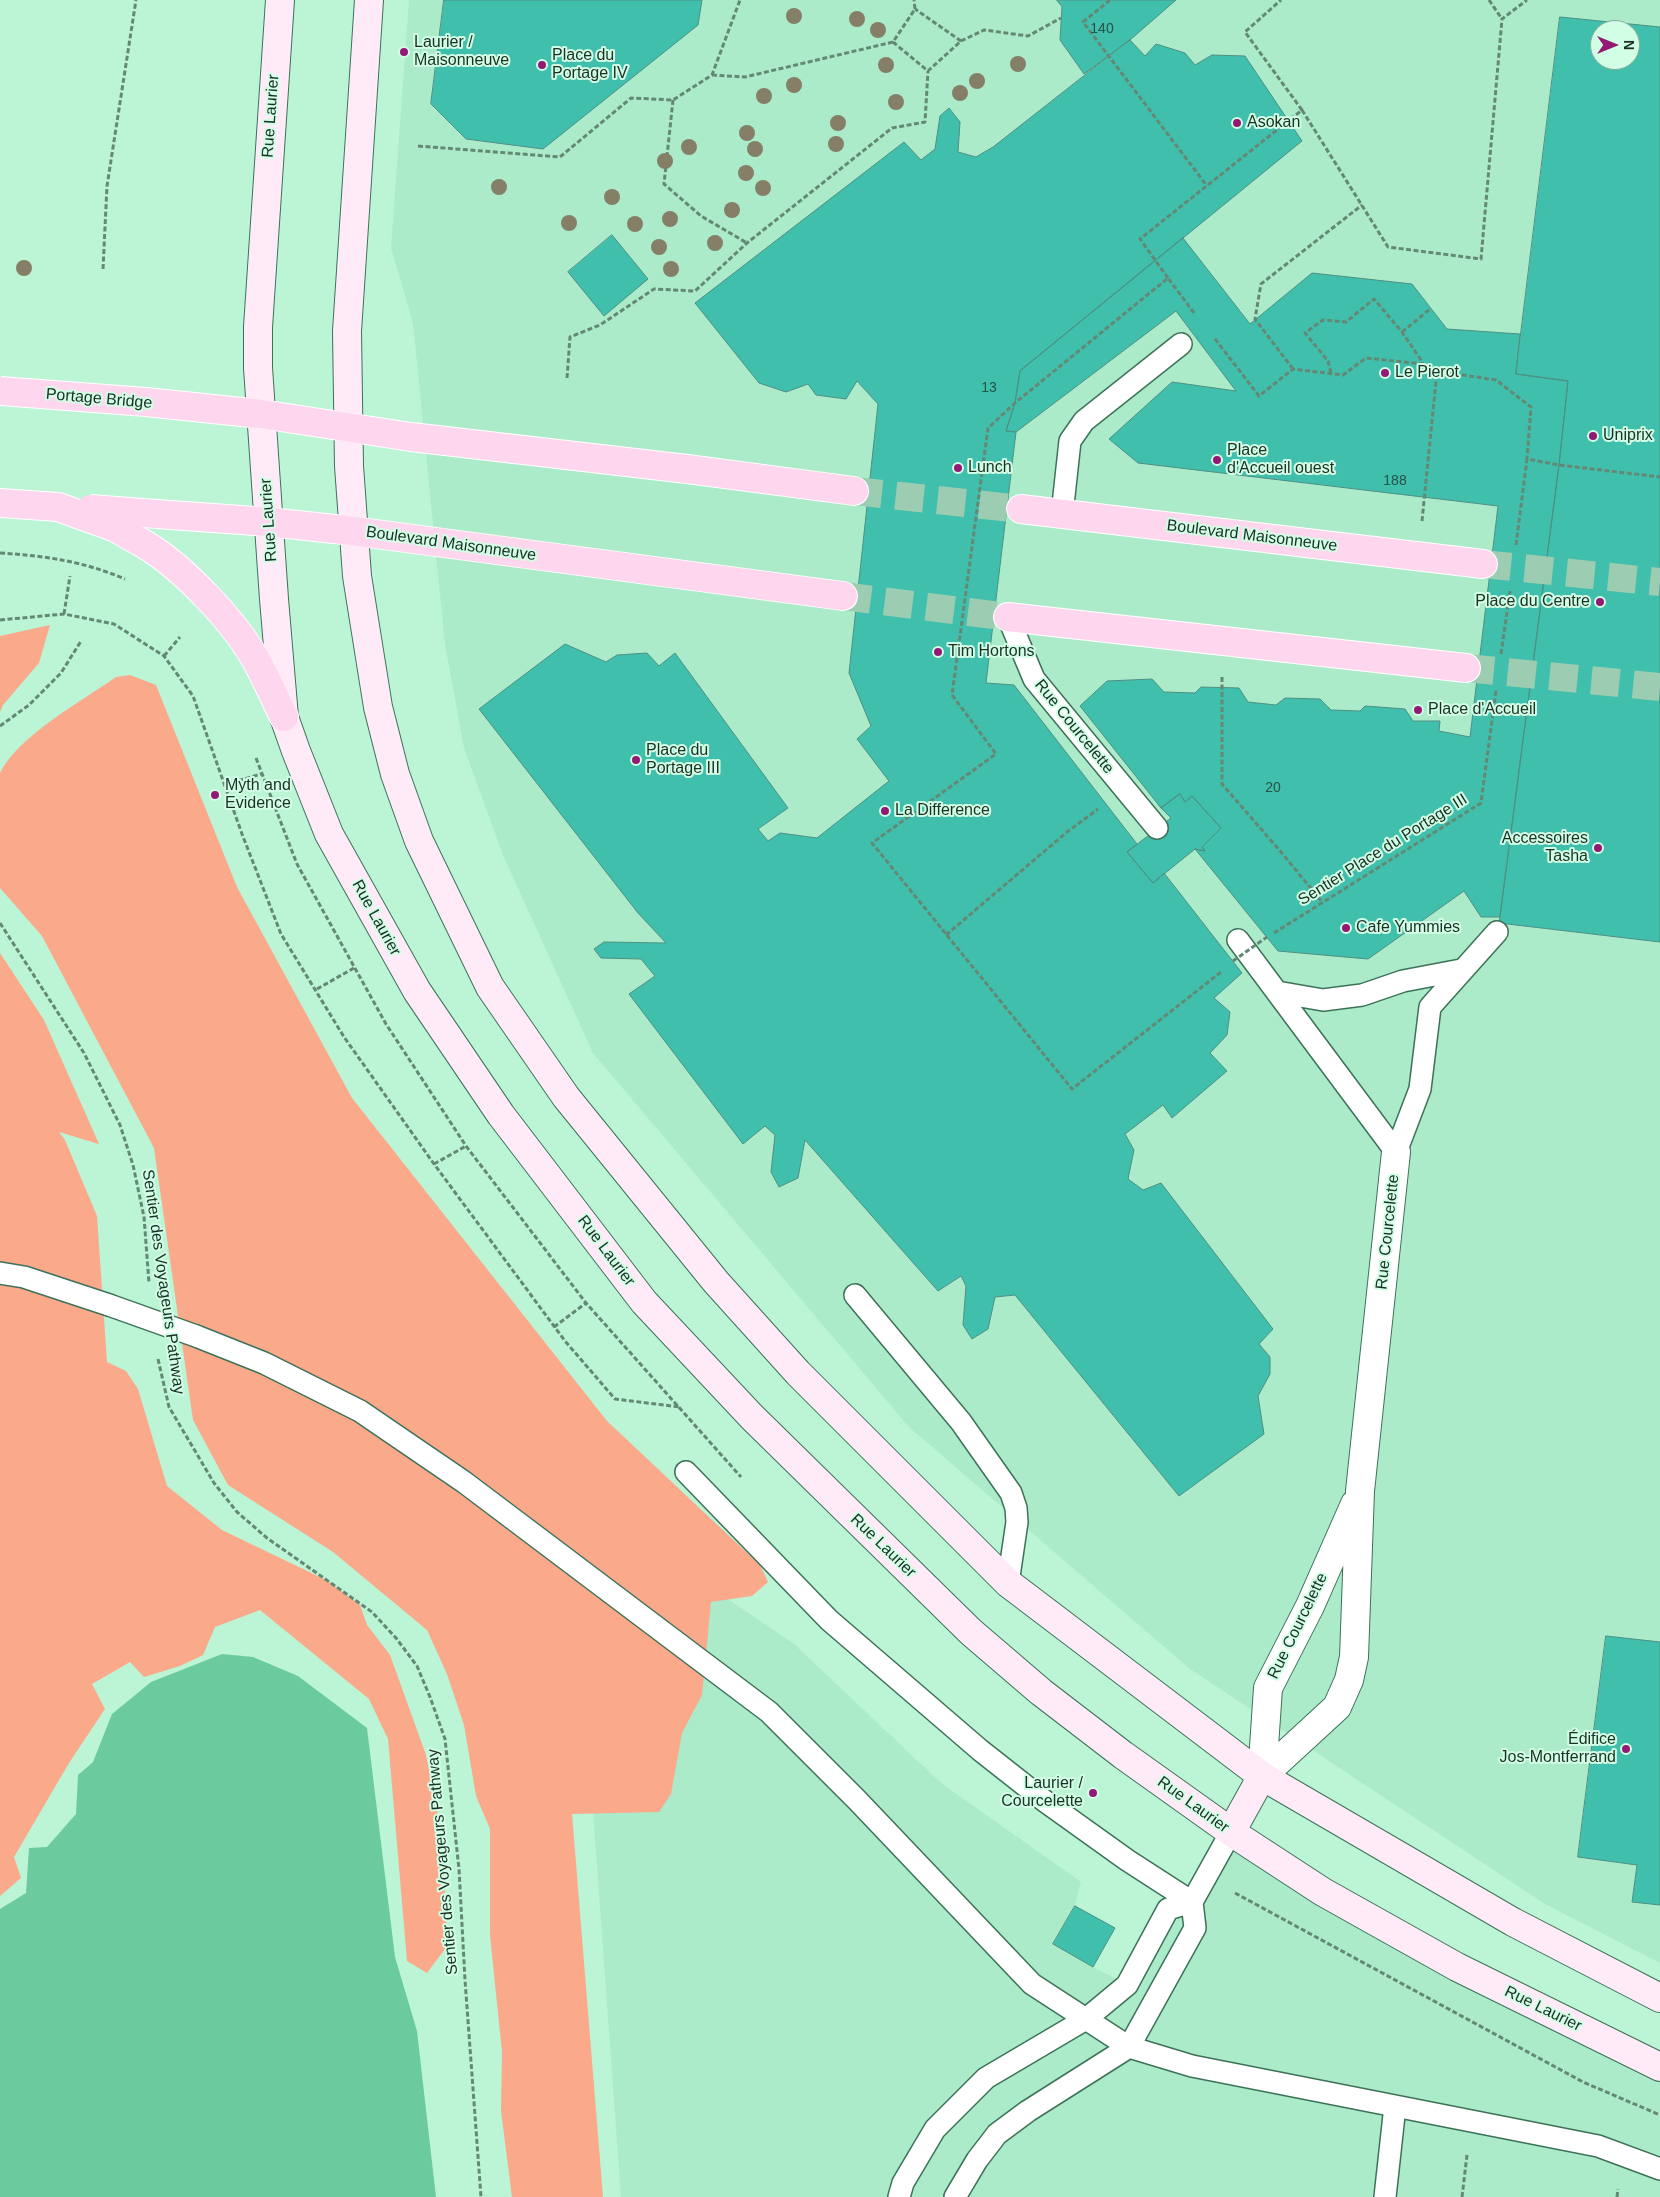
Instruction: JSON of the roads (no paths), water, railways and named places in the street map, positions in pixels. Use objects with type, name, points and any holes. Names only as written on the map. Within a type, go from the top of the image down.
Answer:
[{"type":"main road","name":"Rue Laurier","points":[[280,0],[258,327],[261,414],[284,717],[329,834],[417,992],[501,1115],[644,1302],[752,1417],[971,1632],[1041,1692],[1231,1832],[1322,1892],[1457,1967],[1660,2067]]},
{"type":"main road","points":[[369,0],[347,331],[347,427],[357,576],[372,670],[386,741],[395,774],[420,841],[490,987],[566,1097],[716,1282],[798,1373],[1008,1583],[1262,1776],[1513,1922],[1660,1998]]},
{"type":"main road","name":"Portage Bridge","points":[[0,391],[197,406],[261,414]]},
{"type":"main road","points":[[261,414],[411,437],[688,469],[854,491]]},
{"type":"main road","points":[[0,503],[58,507],[114,527],[144,544],[179,571],[234,627],[257,661],[284,717]]},
{"type":"main road","name":"Boulevard Maisonneuve","points":[[58,507],[269,522],[353,531],[843,596]]},
{"type":"main road","name":"Boulevard Maisonneuve","points":[[1021,509],[1483,564]]},
{"type":"main road","points":[[1008,617],[1466,668]]},
{"type":"main road","points":[[1231,1832],[1262,1776]]},
{"type":"street","name":"Rue Courcelette","points":[[1262,1776],[1337,1707],[1349,1680],[1354,1657],[1360,1491],[1396,1152]]},
{"type":"street","name":"Rue Courcelette","points":[[1262,1776],[1268,1688],[1310,1606],[1360,1491]]},
{"type":"lane","points":[[1062,514],[1070,441],[1084,421],[1181,344]]},
{"type":"lane","name":"Rue Courcelette","points":[[1008,617],[1034,679],[1157,828]]},
{"type":"lane","name":"Rue Courcelette","points":[[1396,1152],[1420,1089],[1430,1007],[1461,970],[1497,932]]},
{"type":"lane","name":"Rue Courcelette","points":[[1238,940],[1396,1152]]},
{"type":"lane","points":[[1277,992],[1323,1000],[1362,995],[1403,981],[1461,970]]},
{"type":"lane","points":[[0,1273],[24,1277],[109,1305],[264,1363],[360,1411],[464,1482],[769,1712],[857,1800],[1032,1984],[1129,2047],[1192,2066],[1598,2146],[1660,2169]]},
{"type":"lane","points":[[855,1295],[961,1422],[1011,1493],[1016,1508],[1017,1522],[1008,1583]]},
{"type":"lane","points":[[686,1472],[829,1620],[980,1750],[1046,1802],[1120,1855],[1192,1902]]},
{"type":"lane","points":[[955,2197],[977,2160],[997,2134],[1028,2111],[1129,2047],[1195,1928],[1192,1902],[1231,1832]]},
{"type":"lane","points":[[899,2197],[903,2183],[935,2129],[986,2078],[1086,2019],[1127,1984],[1168,1909],[1192,1902]]},
{"type":"lane","points":[[1385,2197],[1395,2106]]},
{"type":"tunnel","points":[[854,491],[1021,509]]},
{"type":"tunnel","points":[[1483,564],[1660,582]]},
{"type":"tunnel","points":[[843,596],[1008,617]]},
{"type":"tunnel","points":[[1466,668],[1660,687]]},
{"type":"place","name":"Laurier / Maisonneuve","points":[[404,52]]},
{"type":"place","name":"Place du Portage IV","points":[[542,65]]},
{"type":"place","name":"Asokan","points":[[1237,123]]},
{"type":"place","name":"Le Pierot","points":[[1385,373]]},
{"type":"place","name":"Uniprix","points":[[1593,436]]},
{"type":"place","name":"Place d'Accueil ouest","points":[[1217,460]]},
{"type":"place","name":"Lunch","points":[[958,468]]},
{"type":"place","name":"Place du Centre","points":[[1600,602]]},
{"type":"place","name":"Tim Hortons","points":[[938,652]]},
{"type":"place","name":"Place d'Accueil","points":[[1418,710]]},
{"type":"place","name":"Place du Portage III","points":[[636,760]]},
{"type":"place","name":"Myth and Evidence","points":[[215,795]]},
{"type":"place","name":"La Difference","points":[[885,811]]},
{"type":"place","name":"Accessoires Tasha","points":[[1598,848]]},
{"type":"place","name":"Cafe Yummies","points":[[1346,928]]},
{"type":"place","name":"Édifice Jos-Montferrand","points":[[1626,1749]]},
{"type":"place","name":"Laurier / Courcelette","points":[[1093,1793]]}]
